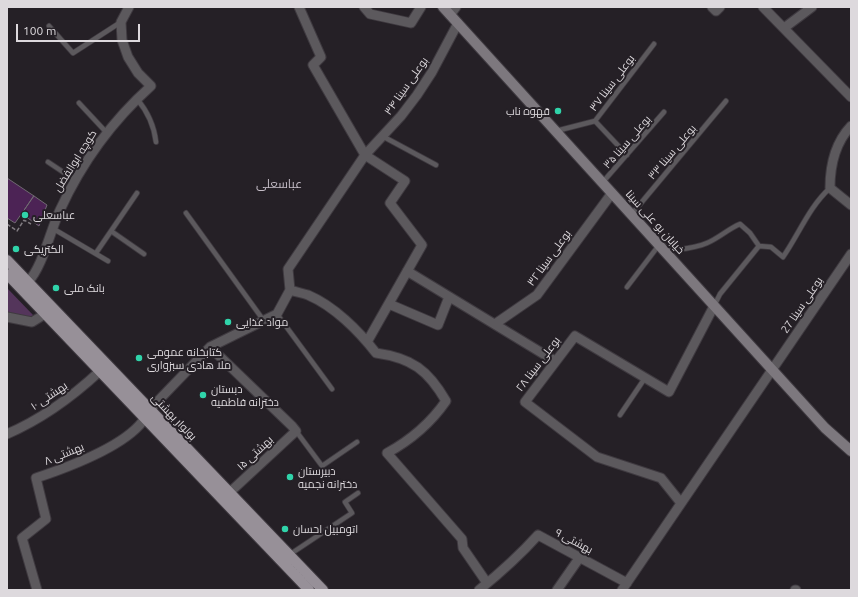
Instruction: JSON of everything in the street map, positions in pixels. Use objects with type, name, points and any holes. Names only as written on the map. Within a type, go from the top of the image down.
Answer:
[{"type":"main road","name":"خیابان بو علی سینا","points":[[443,7],[453,11],[458,23],[602,183],[825,428],[851,451]]},
{"type":"main road","name":"بولوار بهشتی","points":[[7,260],[309,590]]},
{"type":"main road","name":"بولوار بهشتی","points":[[7,274],[100,371],[148,414],[229,493],[323,590]]},
{"type":"street","points":[[121,22],[129,7]]},
{"type":"street","points":[[299,7],[321,57],[312,65],[365,155],[405,181],[390,203],[422,245],[367,342]]},
{"type":"street","points":[[364,7],[370,14],[411,23],[421,7]]},
{"type":"street","points":[[712,7],[716,11],[720,7]]},
{"type":"street","points":[[763,7],[851,97]]},
{"type":"street","points":[[784,28],[812,7]]},
{"type":"street","name":"کوچه ابوالفضل","points":[[28,282],[33,277],[52,228],[75,180],[88,158],[106,132],[151,86],[138,73],[128,57],[122,40],[121,22]]},
{"type":"street","name":"بوعلی سینا ۳۴","points":[[290,290],[288,269],[365,155],[384,136],[417,95],[432,72],[458,23]]},
{"type":"street","points":[[851,126],[835,151],[830,176],[830,188],[851,205]]},
{"type":"street","name":"بوعلی سینا ۳۲","points":[[495,324],[537,295],[612,193]]},
{"type":"street","name":"بوعلی سینا 27","points":[[625,587],[851,254]]},
{"type":"street","points":[[407,271],[555,361]]},
{"type":"street","points":[[148,414],[155,404],[210,347],[277,314],[290,290],[308,295],[325,305],[350,324],[376,353],[394,356],[405,360],[425,372],[437,386],[446,401],[426,426],[401,445],[387,453],[462,539],[463,548],[487,583]]},
{"type":"street","points":[[389,304],[438,325],[449,296]]},
{"type":"street","name":"بوعلی سینا ۲۸","points":[[681,504],[661,478],[597,456],[525,402],[575,336],[669,392],[714,306]]},
{"type":"street","points":[[7,317],[32,322],[45,314]]},
{"type":"street","points":[[210,347],[296,431]]},
{"type":"street","name":"بهشتی ۱۰","points":[[7,434],[62,403],[100,371]]},
{"type":"street","name":"بهشتی ۸","points":[[37,590],[22,538],[46,519],[36,478],[79,462],[108,448],[141,425],[148,414]]},
{"type":"street","name":"بهشتی ۱۵","points":[[229,493],[296,431]]},
{"type":"street","name":"بهشتی ۹","points":[[479,590],[522,553],[538,535],[580,557],[625,587]]},
{"type":"street","points":[[557,590],[580,557]]},
{"type":"lane","points":[[49,26],[73,53],[121,22]]},
{"type":"lane","name":"بوعلی سینا ۳۷","points":[[556,131],[595,121],[654,44]]},
{"type":"lane","points":[[137,99],[148,114],[152,123],[156,142]]},
{"type":"lane","name":"بوعلی سینا ۳۳","points":[[631,215],[726,101]]},
{"type":"lane","points":[[78,103],[106,132]]},
{"type":"lane","name":"بوعلی سینا ۳۵","points":[[602,183],[664,112]]},
{"type":"lane","points":[[595,121],[627,155]]},
{"type":"lane","points":[[384,136],[436,165]]},
{"type":"lane","points":[[48,162],[75,180]]},
{"type":"lane","points":[[759,246],[771,247],[783,258],[804,220],[821,196],[830,188]]},
{"type":"lane","points":[[96,253],[137,193]]},
{"type":"lane","points":[[186,213],[264,321]]},
{"type":"lane","points":[[627,287],[662,248],[687,249],[707,243],[740,224],[750,233],[759,246]]},
{"type":"lane","points":[[52,228],[108,261]]},
{"type":"lane","points":[[111,231],[144,254]]},
{"type":"lane","points":[[714,306],[726,286],[759,246]]},
{"type":"lane","points":[[277,314],[332,389]]},
{"type":"lane","points":[[620,415],[644,378]]},
{"type":"lane","points":[[296,431],[322,466],[357,442]]},
{"type":"lane","points":[[289,555],[352,513],[345,502],[358,493]]},
{"type":"path","points":[[7,224],[17,231],[24,220],[31,224]]},
{"type":"shaded area","points":[[7,288],[34,316],[31,317],[7,313]]},
{"type":"building","points":[[7,178],[34,196],[15,223],[7,218]]},
{"type":"building","points":[[34,196],[47,205],[39,226],[22,214]]},
{"type":"place","name":"قهوه ناب","points":[[558,111]]},
{"type":"place","name":"عباسعلی","points":[[25,215]]},
{"type":"place","name":"الکتریکی","points":[[16,249]]},
{"type":"place","name":"بانک ملی","points":[[56,288]]},
{"type":"place","name":"مواد غذایی","points":[[228,322]]},
{"type":"place","name":"کتابخانه عمومی ملا هادی سبزواری","points":[[139,358]]},
{"type":"place","name":"دبستان دخترانه فاطمیه","points":[[203,395]]},
{"type":"place","name":"دبیرستان دخترانه نجمیه","points":[[290,477]]},
{"type":"place","name":"اتومبیل احسان","points":[[285,529]]},
{"type":"district","name":"عباسعلی","points":[[279,184]]}]
